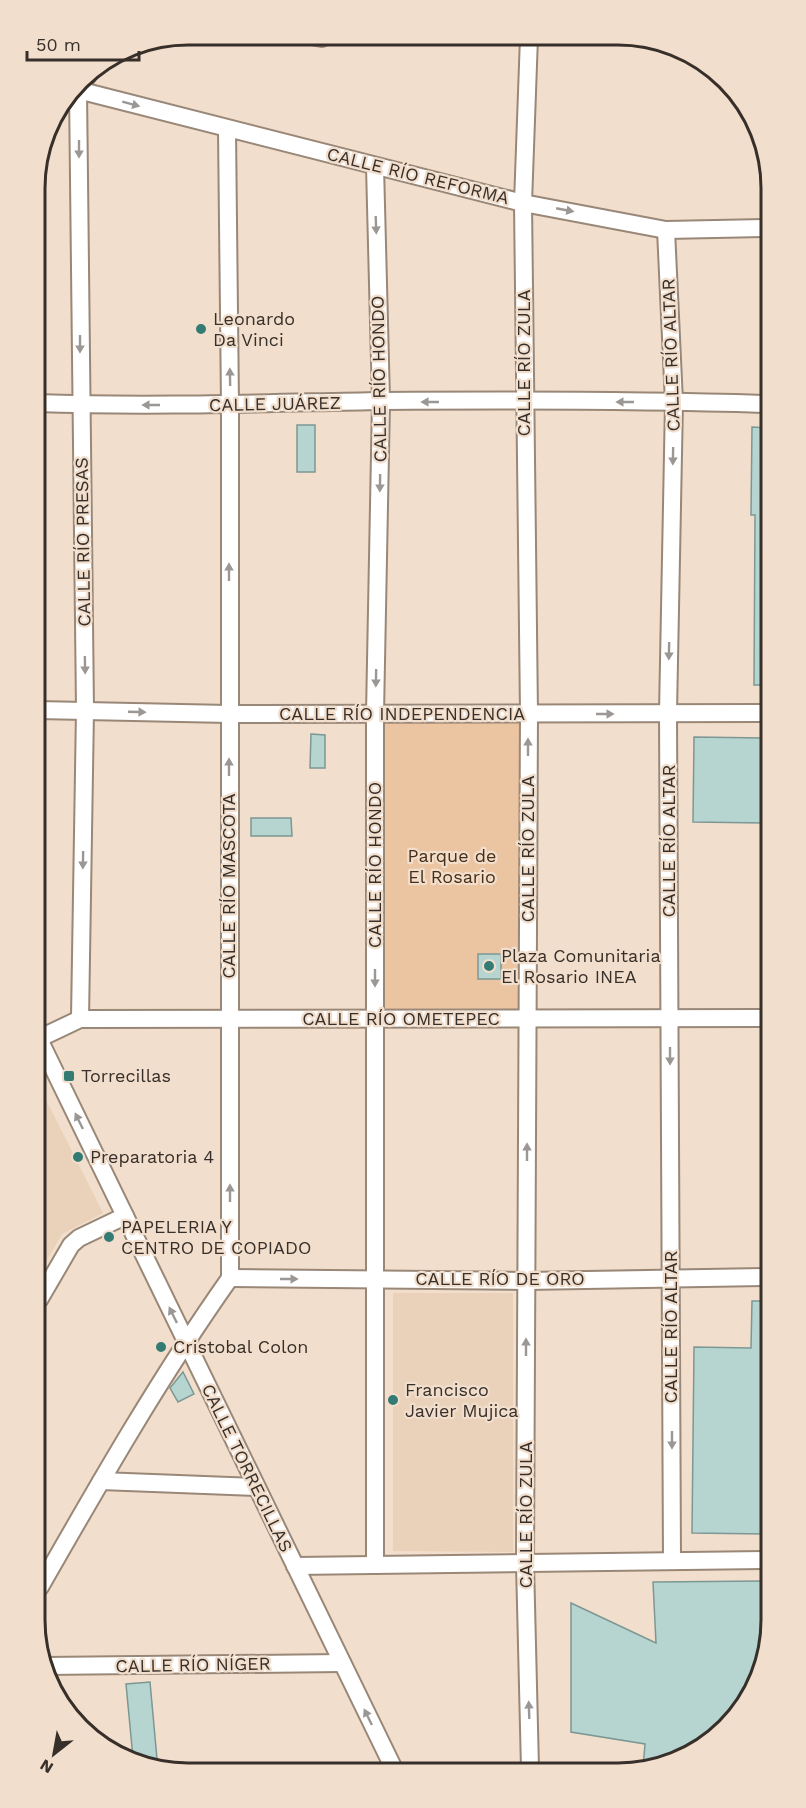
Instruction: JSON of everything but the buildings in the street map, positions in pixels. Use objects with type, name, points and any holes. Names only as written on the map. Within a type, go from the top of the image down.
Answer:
[{"type":"street","name":"CALLE RÍO ZULA","points":[[529,45],[523,203],[529,714],[525,1563],[530,1763]]},
{"type":"street","name":"CALLE RÍO REFORMA","points":[[83,92],[523,203],[666,230],[761,228]]},
{"type":"street","name":"CALLE RÍO PRESAS","points":[[76,100],[85,710],[80,1018]]},
{"type":"street","name":"CALLE RÍO MASCOTA","points":[[227,130],[230,405],[230,1278]]},
{"type":"street","name":"CALLE RÍO HONDO","points":[[375,166],[381,401],[375,714],[375,1564]]},
{"type":"street","name":"CALLE RÍO ALTAR","points":[[666,230],[674,402],[668,714],[672,1561]]},
{"type":"street","name":"CALLE JUÁREZ","points":[[45,403],[230,405],[381,401],[674,402],[761,405]]},
{"type":"street","name":"CALLE RÍO INDEPENDENCIA","points":[[45,710],[229,714],[761,713]]},
{"type":"street","name":"CALLE RÍO OMETEPEC","points":[[45,1035],[80,1018],[761,1018]]},
{"type":"street","name":"CALLE TORRECILLAS","points":[[45,1052],[391,1763]]},
{"type":"street","points":[[45,1290],[71,1245],[79,1238],[125,1216]]},
{"type":"street","name":"CALLE RÍO DE ORO","points":[[230,1278],[526,1281],[761,1277]]},
{"type":"street","points":[[45,1578],[100,1481],[185,1342],[230,1278]]},
{"type":"street","points":[[100,1481],[256,1487]]},
{"type":"street","points":[[294,1566],[761,1560]]},
{"type":"street","name":"CALLE RÍO NÍGER","points":[[53,1666],[342,1663]]},
{"type":"shaded area","points":[[45,1098],[103,1213],[62,1234],[45,1264]]},
{"type":"shaded area","points":[[393,1293],[513,1293],[513,1552],[393,1551]]},
{"type":"green space","name":"Parque de El Rosario","points":[[525,718],[523,1014],[379,1015],[380,719]]},
{"type":"place","name":"Leonardo Da Vinci","points":[[201,329]]},
{"type":"place","name":"Plaza Comunitaria El Rosario INEA","points":[[489,966]]},
{"type":"place","name":"Torrecillas","points":[[69,1076]]},
{"type":"place","name":"Preparatoria 4","points":[[78,1157]]},
{"type":"place","name":"PAPELERIA Y CENTRO DE COPIADO","points":[[109,1237]]},
{"type":"place","name":"Cristobal Colon","points":[[161,1347]]},
{"type":"place","name":"Francisco Javier Mujica","points":[[393,1400]]}]
